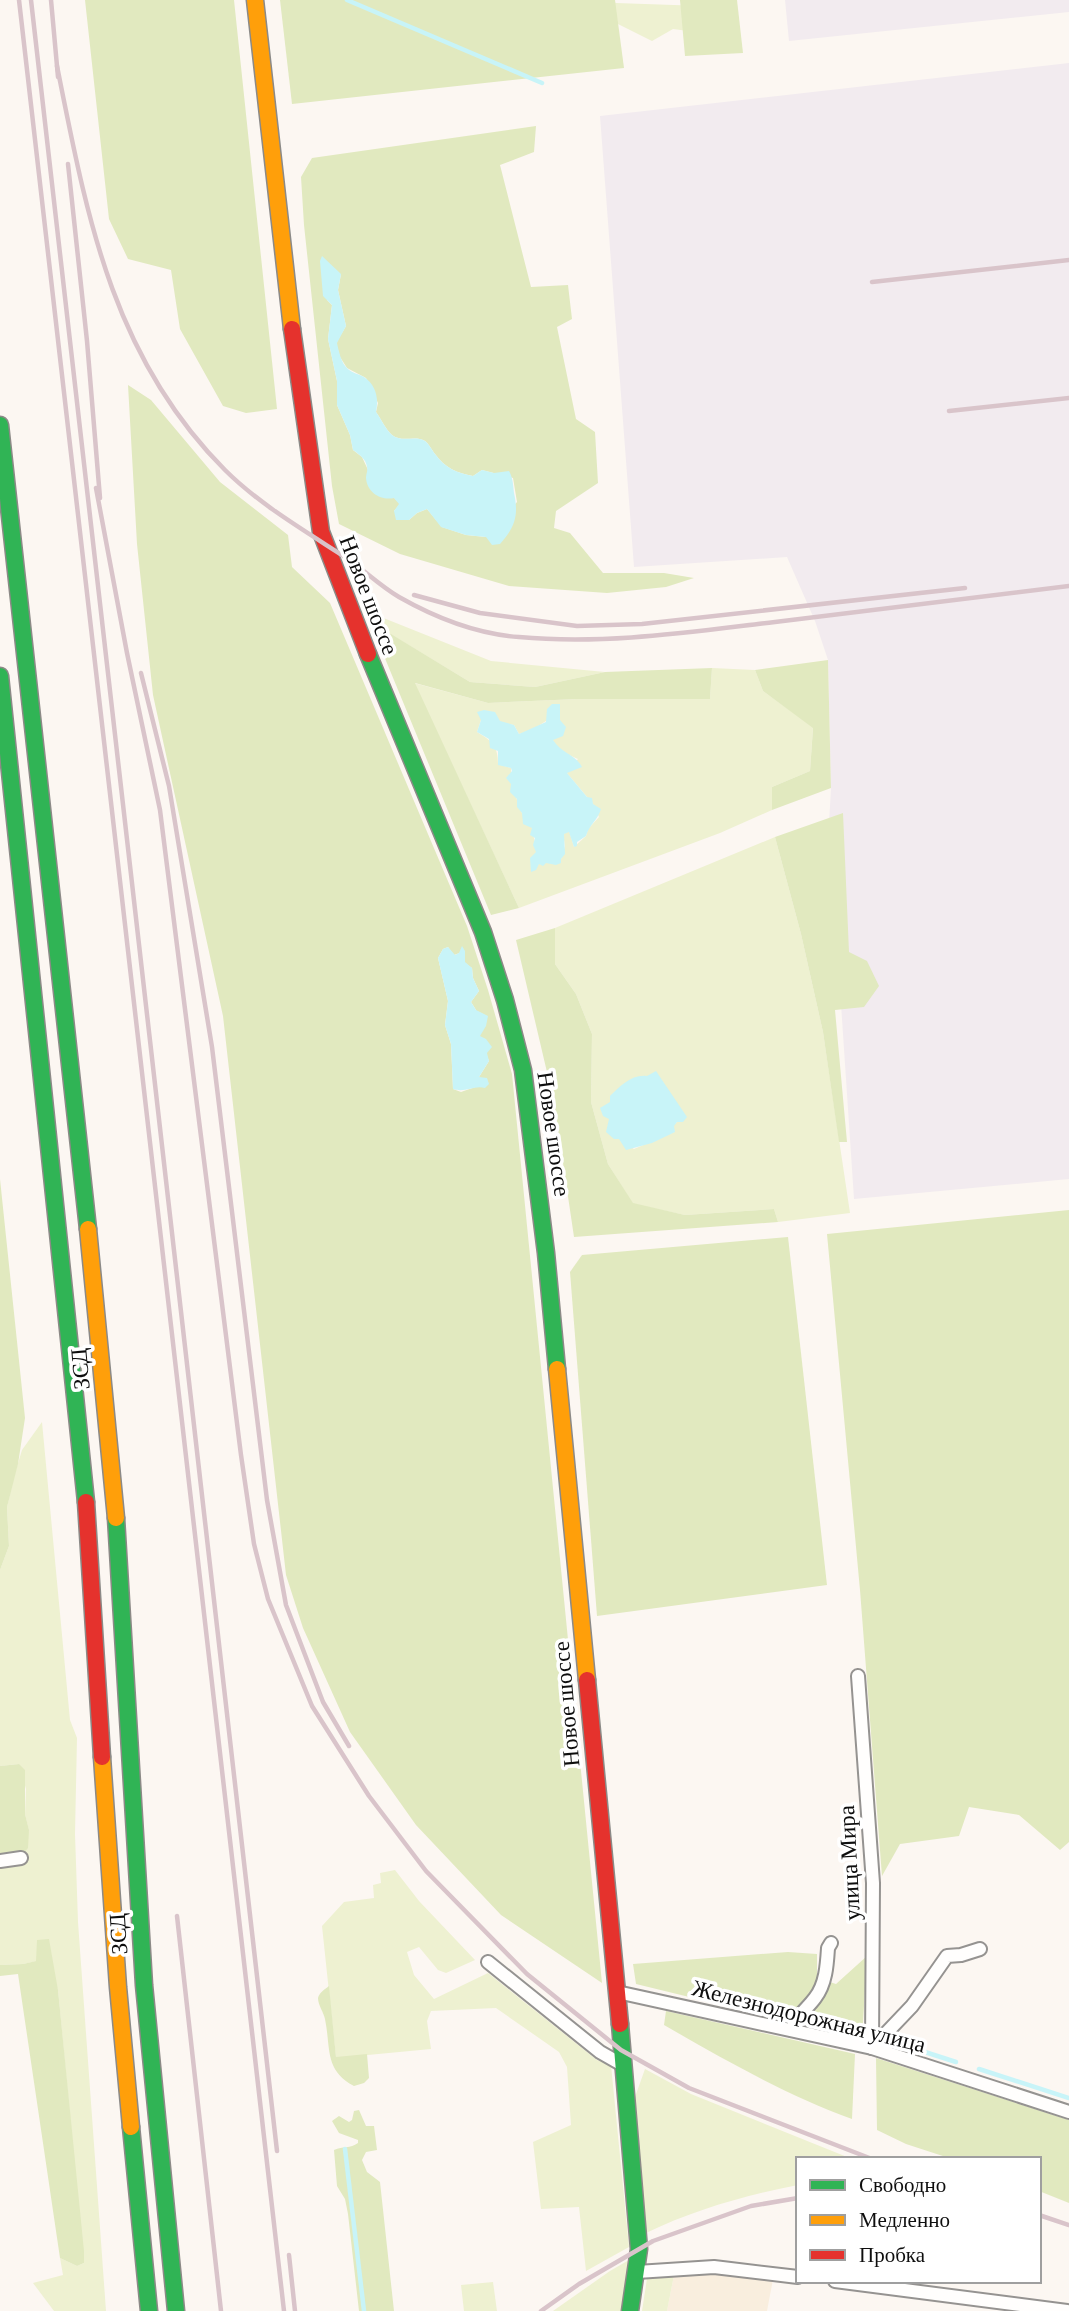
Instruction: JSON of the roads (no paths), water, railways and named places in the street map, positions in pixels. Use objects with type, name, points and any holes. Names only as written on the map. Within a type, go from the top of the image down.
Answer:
[{"type":"main road","name":"Новое шоссе","points":[[255,0],[300,390],[321,532],[345,598],[483,932],[505,1000],[523,1070],[546,1253],[617,1992],[621,2064],[639,2249],[630,2311]]},
{"type":"main road","name":"ЗСД","points":[[0,425],[100,1335],[114,1490],[144,1985],[176,2311]]},
{"type":"main road","name":"ЗСД","points":[[0,676],[86,1493],[117,1973],[149,2311]]},
{"type":"street","name":"улица Мира","points":[[858,1676],[873,1883],[872,2048]]},
{"type":"street","points":[[0,1860],[21,1858]]},
{"type":"street","points":[[792,2030],[794,2023],[817,1996],[823,1982],[831,1943]]},
{"type":"street","points":[[872,2048],[912,2006],[947,1956],[980,1949]]},
{"type":"street","points":[[488,1962],[600,2052],[621,2064]]},
{"type":"street","name":"Железнодорожная улица","points":[[617,1992],[872,2048],[1069,2112]]},
{"type":"street","points":[[637,2272],[714,2267],[796,2277]]},
{"type":"street","points":[[850,2283],[1067,2311]]},
{"type":"water","points":[[322,256],[341,274],[338,290],[346,326],[337,343],[341,357],[351,372],[364,377],[374,388],[377,397],[376,412],[390,433],[400,438],[425,441],[443,463],[462,473],[473,476],[482,470],[494,473],[509,471],[513,481],[516,514],[509,532],[500,544],[492,545],[486,537],[466,535],[441,527],[427,509],[409,520],[396,520],[394,511],[399,504],[394,498],[380,497],[369,488],[366,464],[353,450],[350,435],[337,405],[337,381],[328,339],[332,305],[323,296],[320,261]]},
{"type":"water","points":[[552,704],[560,704],[560,720],[566,727],[563,736],[553,740],[582,767],[567,773],[587,797],[592,798],[593,804],[601,809],[586,836],[577,842],[577,846],[574,847],[569,832],[564,834],[565,854],[561,863],[546,863],[543,866],[539,864],[536,870],[531,872],[530,858],[536,852],[533,845],[535,838],[530,835],[532,828],[523,824],[517,799],[510,792],[511,784],[506,778],[512,771],[511,768],[498,765],[498,751],[490,748],[489,739],[477,732],[481,720],[477,712],[495,712],[500,721],[514,725],[519,734],[546,722],[547,709]]},
{"type":"water","points":[[462,946],[465,962],[472,968],[479,991],[471,1002],[476,1010],[488,1016],[480,1036],[492,1047],[487,1053],[489,1061],[479,1077],[487,1078],[489,1084],[485,1088],[462,1090],[453,1089],[451,1044],[445,1025],[448,1001],[438,958],[443,949],[448,947],[455,955]]},
{"type":"water","points":[[656,1071],[687,1117],[683,1122],[677,1122],[674,1126],[675,1132],[652,1143],[626,1150],[619,1139],[614,1139],[606,1132],[609,1119],[603,1116],[600,1108],[610,1102],[610,1096],[627,1082]]},
{"type":"waterway","points":[[347,0],[542,83]]},
{"type":"waterway","points":[[894,2042],[956,2062]]},
{"type":"waterway","points":[[979,2069],[1069,2098]]},
{"type":"waterway","points":[[345,2149],[364,2311]]},
{"type":"railway","points":[[19,0],[284,2311]]},
{"type":"railway","points":[[31,0],[277,2151]]},
{"type":"railway","points":[[51,0],[58,77]]},
{"type":"railway","points":[[57,66],[80,177],[110,282],[130,332],[155,380],[187,426],[238,482],[392,593],[413,605],[457,624],[488,632],[519,637],[583,639],[679,633],[1069,586]]},
{"type":"railway","points":[[68,164],[100,498]]},
{"type":"railway","points":[[872,282],[1069,260]]},
{"type":"railway","points":[[949,411],[1069,398]]},
{"type":"railway","points":[[96,488],[160,810],[254,1544],[268,1599],[312,1706],[369,1796],[426,1871],[527,1974],[621,2050],[689,2088],[867,2157]]},
{"type":"railway","points":[[414,595],[480,613],[577,626],[642,624],[965,588]]},
{"type":"railway","points":[[141,673],[169,786],[212,1047],[267,1500],[286,1605],[323,1702],[349,1746]]},
{"type":"railway","points":[[177,1916],[221,2311]]},
{"type":"railway","points":[[541,2311],[579,2284],[653,2241],[751,2206],[796,2198]]},
{"type":"railway","points":[[1041,2216],[1069,2225]]},
{"type":"railway","points":[[289,2255],[295,2311]]}]
